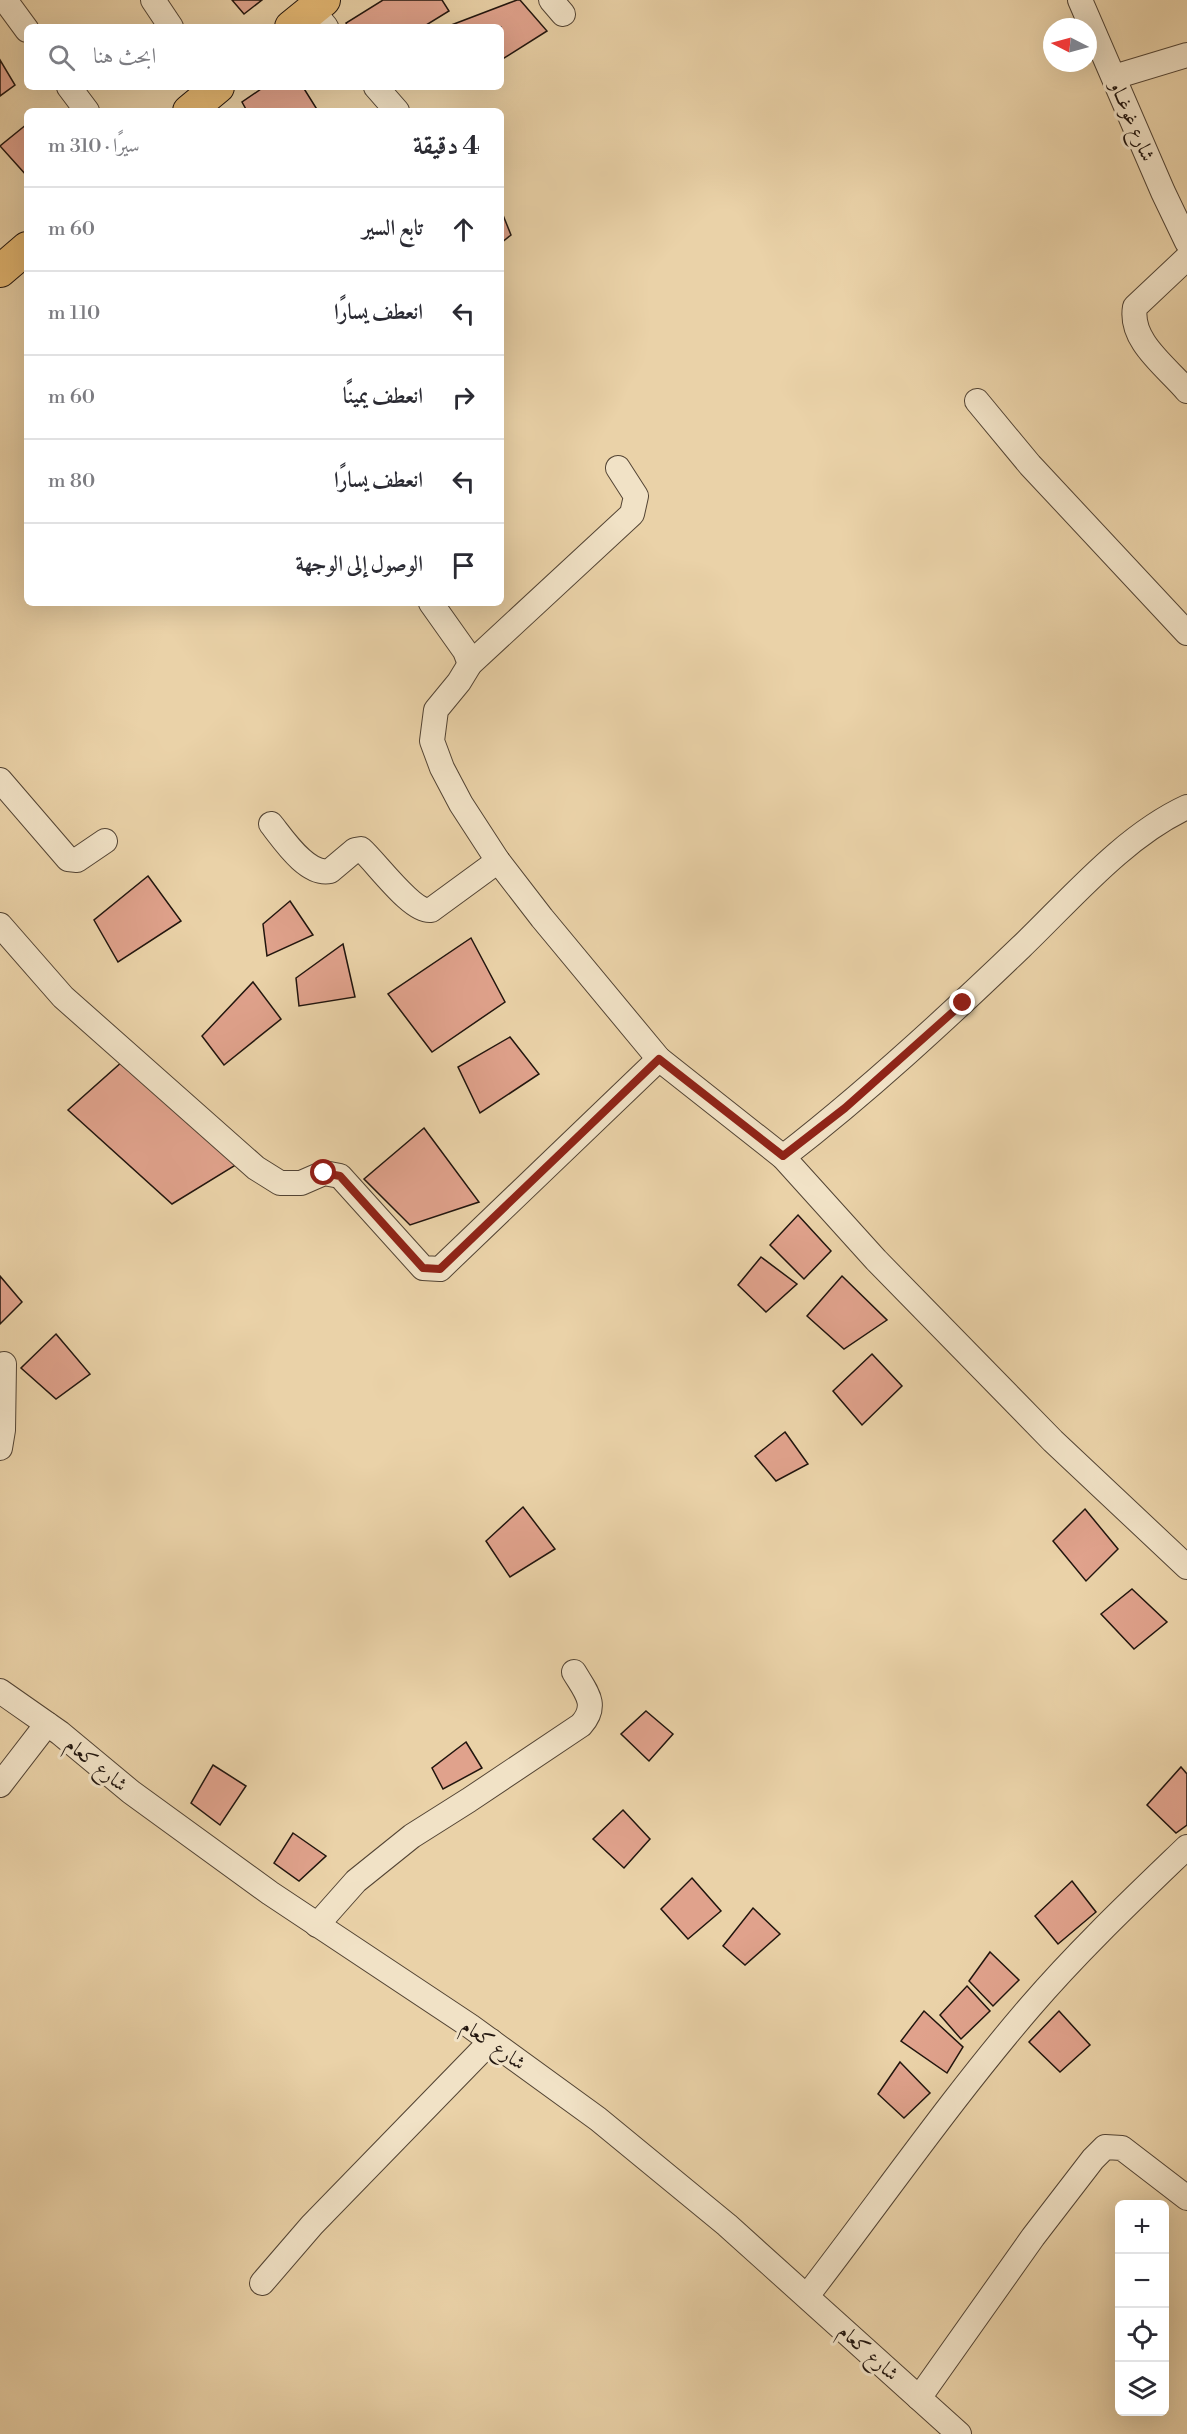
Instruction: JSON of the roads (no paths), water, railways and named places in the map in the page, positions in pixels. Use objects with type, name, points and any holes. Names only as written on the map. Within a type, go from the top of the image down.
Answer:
[{"type":"main road","points":[[192,108],[212,90]]},
{"type":"main road","points":[[0,271],[24,251]]},
{"type":"street","points":[[5,0],[24,26]]},
{"type":"street","points":[[153,0],[169,24]]},
{"type":"street","name":"شارع غوغــاو","points":[[1080,0],[1187,242]]},
{"type":"street","points":[[1114,77],[1187,55]]},
{"type":"street","points":[[71,90],[85,108]]},
{"type":"street","points":[[378,90],[394,108]]},
{"type":"street","points":[[1187,258],[1135,307],[1133,317],[1138,334],[1143,341],[1187,392]]},
{"type":"street","points":[[977,401],[1030,465],[1187,633]]},
{"type":"street","points":[[618,468],[636,496],[632,514],[470,664],[459,682],[436,710],[432,741],[442,768],[461,804],[498,861],[542,918],[659,1059],[783,1156],[876,1260],[1053,1441],[1187,1567]]},
{"type":"street","points":[[433,606],[465,651],[470,664]]},
{"type":"street","points":[[0,780],[68,859],[77,860],[105,841]]},
{"type":"street","points":[[783,1156],[845,1108],[963,1003],[1103,868],[1144,833],[1187,807]]},
{"type":"street","points":[[271,824],[299,859],[320,872],[330,872],[355,850],[361,849],[397,888],[420,908],[426,910],[431,909],[498,861]]},
{"type":"street","points":[[0,926],[63,997],[256,1168],[280,1183],[302,1183],[324,1173],[340,1176],[423,1268],[440,1269],[659,1059]]},
{"type":"street","points":[[0,1448],[3,1430],[4,1364]]},
{"type":"street","points":[[317,1925],[356,1881],[412,1836],[581,1725],[588,1718],[590,1699],[574,1672]]},
{"type":"street","name":"شارع كعام","points":[[0,1691],[47,1724],[131,1792],[270,1893],[490,2041],[598,2119],[807,2296],[959,2434]]},
{"type":"street","points":[[0,1785],[47,1724]]},
{"type":"street","points":[[807,2296],[1030,2007],[1088,1942],[1187,1847]]},
{"type":"street","points":[[262,2283],[312,2225],[490,2041]]},
{"type":"street","points":[[919,2398],[1033,2237],[1093,2159],[1106,2147],[1122,2148],[1187,2198]]}]
